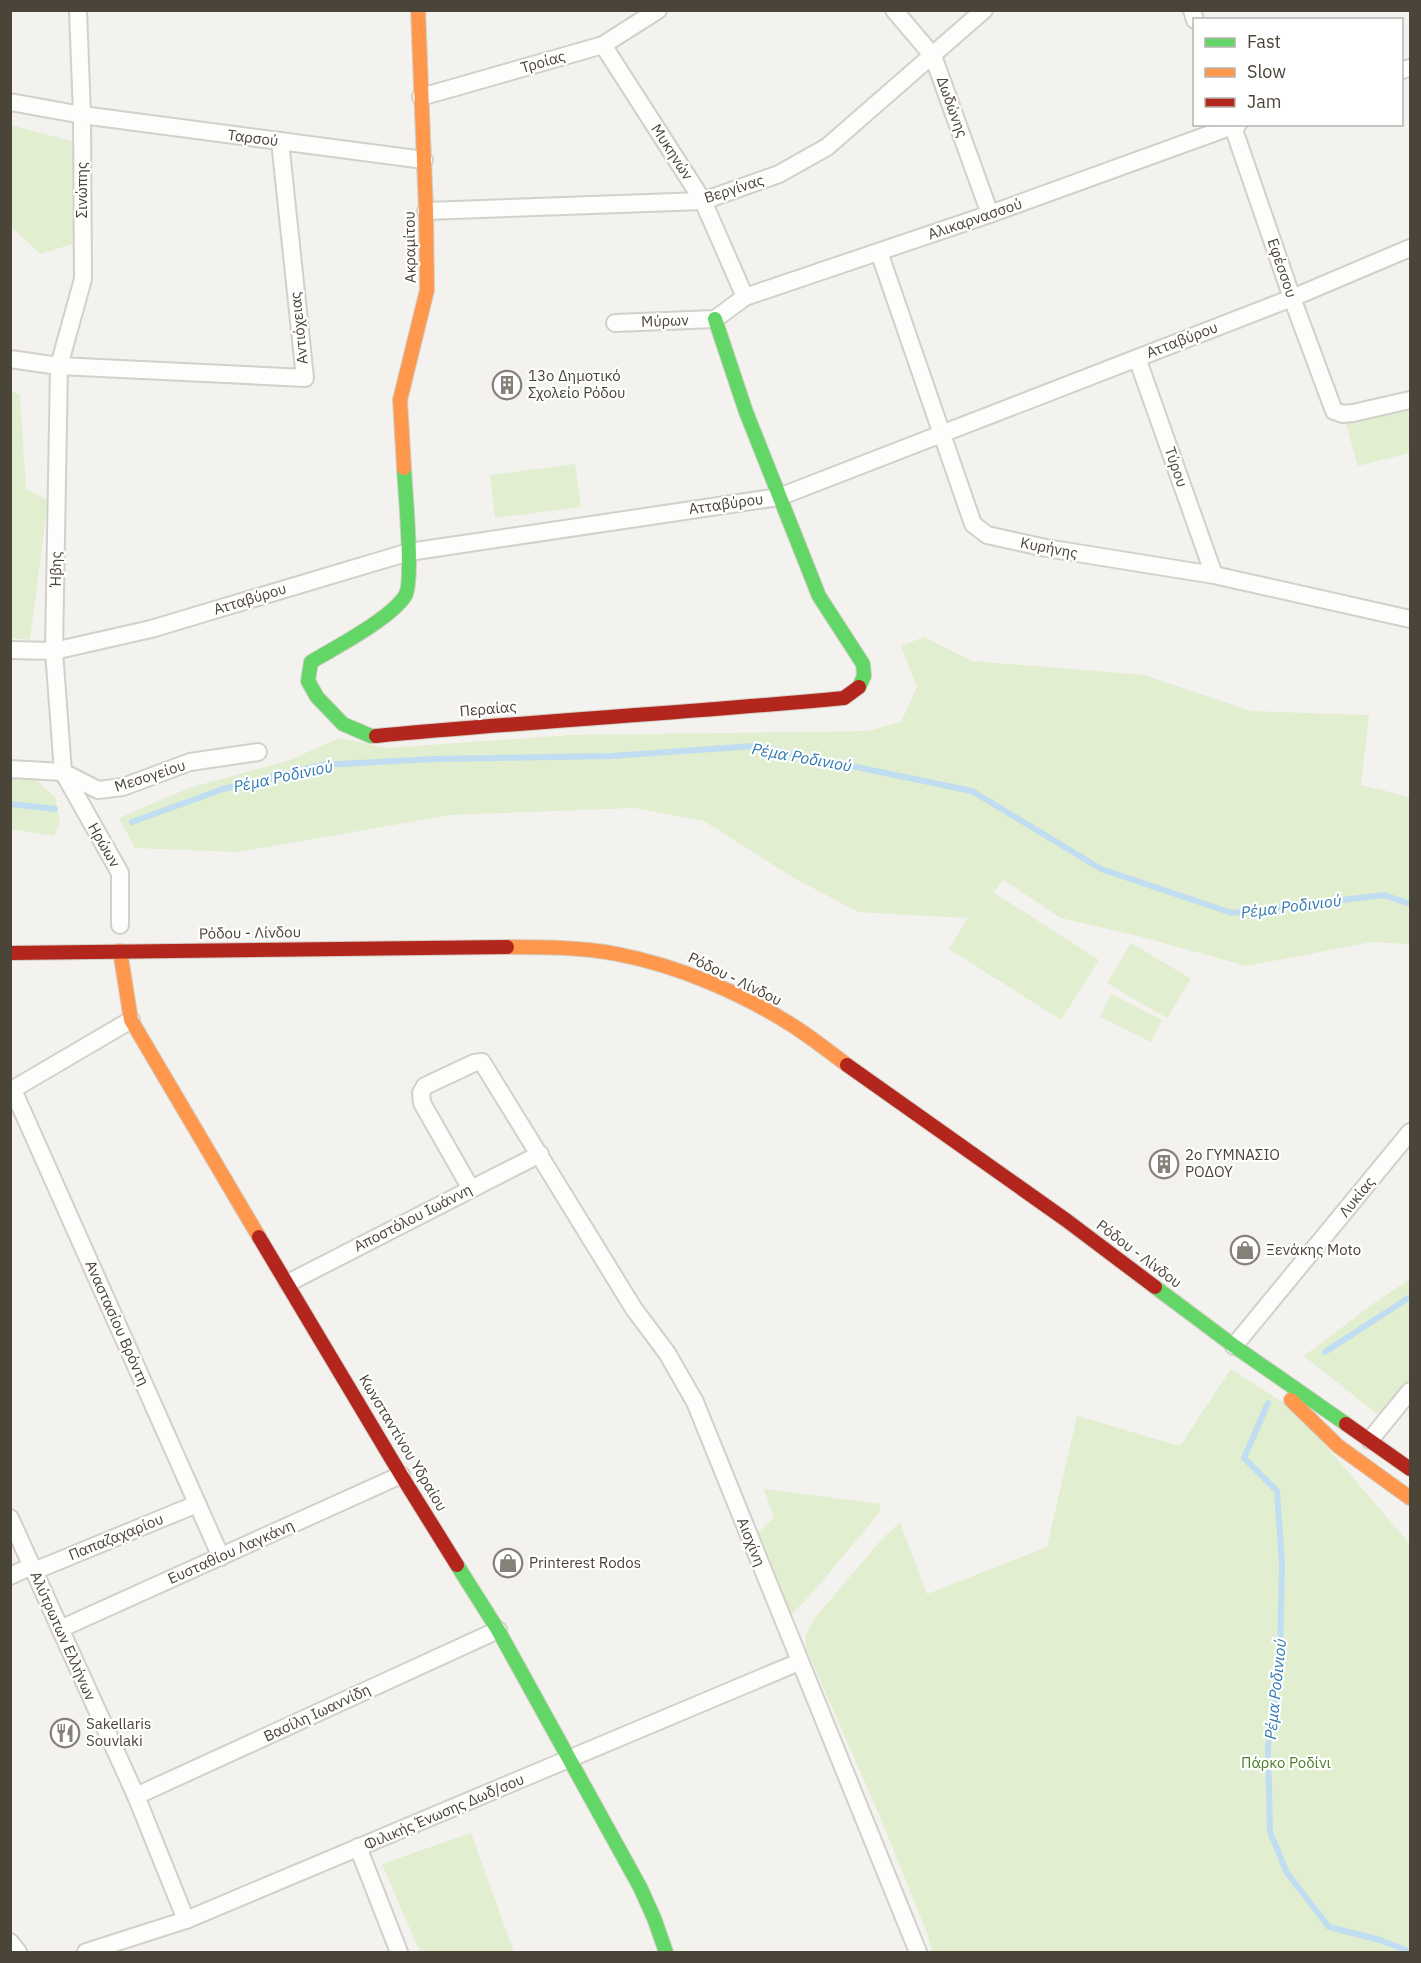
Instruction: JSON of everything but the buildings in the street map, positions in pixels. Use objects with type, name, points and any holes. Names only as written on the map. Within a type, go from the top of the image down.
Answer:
[{"type":"street","name":"Σινώπης","points":[[59,366],[82,279],[82,116],[78,10]]},
{"type":"street","name":"Ακραμίτου","points":[[409,552],[400,400],[427,290],[418,10]]},
{"type":"street","name":"Τροίας","points":[[421,97],[603,45],[658,10]]},
{"type":"street","name":"Δωδώνης","points":[[894,10],[933,56],[990,214]]},
{"type":"street","name":"Βεργίνας","points":[[426,211],[704,201],[779,174],[826,147],[984,10]]},
{"type":"street","name":"Μυκηνών","points":[[603,45],[704,201],[745,297]]},
{"type":"street","name":"Ταρσού","points":[[10,102],[82,116],[424,160]]},
{"type":"street","name":"Αλικαρνασσού","points":[[715,319],[745,297],[990,214],[1234,126]]},
{"type":"street","name":"Εφέσσου","points":[[1234,126],[1292,298],[1334,411],[1343,414],[1353,413],[1410,400]]},
{"type":"street","name":"Αντιόχειας","points":[[59,366],[305,378],[280,141]]},
{"type":"street","name":"Ατταβύρου","points":[[10,650],[54,651],[151,629],[409,552],[779,497],[1292,298],[1410,248]]},
{"type":"street","name":"Κυρήνης","points":[[879,252],[973,524],[987,535],[1046,548],[1214,575],[1410,619]]},
{"type":"street","points":[[715,319],[746,412],[779,497]]},
{"type":"street","name":"Μύρων","points":[[615,323],[715,319]]},
{"type":"street","name":"Τύρου","points":[[1137,358],[1214,575]]},
{"type":"street","points":[[10,359],[59,366]]},
{"type":"street","name":"Ήβης","points":[[59,366],[54,651],[63,772]]},
{"type":"street","name":"Περαίας","points":[[409,552],[407,594],[393,611],[311,662],[308,681],[317,697],[343,724],[371,736],[488,725],[722,710],[844,698],[858,689],[865,676],[863,664],[819,596],[779,497]]},
{"type":"street","name":"Μεσογείου","points":[[10,769],[63,772],[98,790],[123,787],[190,762],[258,752]]},
{"type":"street","name":"Ηρώων","points":[[63,772],[120,873],[120,925]]},
{"type":"street","name":"Ρόδου - Λίνδου","points":[[10,953],[524,947],[588,950],[628,956],[666,966],[709,982],[794,1027],[1066,1220],[1234,1346],[1410,1469]]},
{"type":"street","name":"Κωνσταντίνου Υδραίου","points":[[120,951],[131,1020],[401,1475],[498,1630],[640,1887],[666,1953]]},
{"type":"street","points":[[12,1090],[131,1020]]},
{"type":"street","name":"Αισχίνη","points":[[471,1189],[422,1103],[421,1093],[425,1086],[474,1063],[482,1062],[634,1309],[668,1353],[695,1402],[918,1953]]},
{"type":"street","name":"Αναστασίου Βρόντη","points":[[12,1090],[221,1557]]},
{"type":"street","name":"Λυκίας","points":[[1234,1346],[1410,1132]]},
{"type":"street","name":"Αποστόλου Ιωάννη","points":[[288,1283],[540,1154]]},
{"type":"street","name":"Ρόδου - Λίνδου","points":[[1234,1346],[1338,1446],[1410,1498]]},
{"type":"street","points":[[1370,1440],[1410,1391]]},
{"type":"street","name":"Ευσταθίου Λαγκάνη","points":[[60,1629],[401,1475]]},
{"type":"street","name":"Παπαζαχαρίου","points":[[10,1576],[197,1504]]},
{"type":"street","name":"Αλύτρωτων Ελλήνων","points":[[10,1518],[135,1796],[186,1920]]},
{"type":"street","name":"Βασίλη Ιωαννίδη","points":[[135,1796],[498,1630]]},
{"type":"street","name":"Φιλικής Ένωσης Δωδ/σου","points":[[86,1953],[186,1920],[799,1662]]},
{"type":"street","points":[[358,1847],[399,1953]]},
{"type":"street","points":[[10,1942],[18,1953]]},
{"type":"green space","points":[[11,125],[75,142],[75,243],[41,254],[11,227]]},
{"type":"green space","points":[[10,389],[20,395],[26,489],[48,500],[30,640],[11,638]]},
{"type":"green space","points":[[1408,411],[1410,453],[1358,466],[1346,424]]},
{"type":"green space","points":[[575,464],[581,507],[495,518],[490,475]]},
{"type":"green space","points":[[924,637],[972,661],[1144,675],[1251,711],[1369,715],[1361,785],[1410,797],[1410,944],[1372,942],[1246,966],[1146,938],[1061,918],[1004,880],[993,892],[1099,960],[1061,1020],[949,949],[969,916],[967,918],[858,912],[794,878],[704,821],[634,808],[451,815],[238,852],[135,848],[119,818],[189,788],[287,761],[340,738],[387,748],[571,735],[868,731],[901,722],[917,687],[901,646]]},
{"type":"green space","points":[[11,773],[28,773],[55,797],[60,821],[54,836],[11,829]]},
{"type":"green space","points":[[1131,943],[1191,979],[1167,1018],[1107,983]]},
{"type":"green space","points":[[1111,994],[1162,1020],[1151,1042],[1100,1017]]},
{"type":"green space","points":[[1410,1279],[1410,1392],[1386,1421],[1304,1356]]},
{"type":"green space","name":"Πάρκο Ροδίνι","points":[[1231,1369],[1295,1410],[1410,1544],[1410,1952],[932,1952],[927,1933],[880,1817],[806,1648],[806,1634],[814,1619],[881,1540],[900,1522],[927,1594],[1047,1547],[1077,1416],[1180,1446]]},
{"type":"green space","points":[[764,1489],[881,1504],[879,1513],[792,1614],[783,1613],[756,1534],[774,1518]]},
{"type":"green space","points":[[471,1833],[514,1952],[420,1952],[382,1864]]},
{"type":"waterway","name":"Ρέμα Ροδινιού","points":[[132,822],[223,789],[321,765],[434,759],[611,756],[755,746],[972,791],[1101,869],[1232,913],[1384,895],[1410,904]]},
{"type":"waterway","name":"Ρέμα Ροδινιού","points":[[10,804],[55,809]]},
{"type":"waterway","name":"Ρέμα Ροδινιού","points":[[1325,1352],[1410,1297]]},
{"type":"waterway","name":"Ρέμα Ροδινιού","points":[[1268,1403],[1244,1458],[1277,1491],[1282,1563],[1280,1658],[1268,1747],[1270,1832],[1287,1873],[1329,1927],[1380,1940],[1410,1952]]},
{"type":"traffic: fast","points":[[715,319],[746,412],[819,596],[863,664],[864,676],[859,687]]},
{"type":"traffic: fast","points":[[376,736],[343,724],[317,697],[308,681],[311,662],[388,614],[405,596],[408,588],[409,555],[404,468]]},
{"type":"traffic: fast","points":[[1155,1287],[1234,1346],[1346,1424]]},
{"type":"traffic: fast","points":[[457,1565],[498,1630],[640,1887],[666,1952]]},
{"type":"traffic: slow","points":[[404,468],[400,400],[427,290],[418,10]]},
{"type":"traffic: slow","points":[[507,947],[590,950],[640,959],[687,973],[732,992],[775,1015],[847,1065]]},
{"type":"traffic: slow","points":[[120,951],[131,1020],[259,1237]]},
{"type":"traffic: slow","points":[[1291,1400],[1338,1446],[1410,1498]]},
{"type":"traffic: jam","points":[[376,736],[844,698],[859,687]]},
{"type":"traffic: jam","points":[[10,953],[507,947]]},
{"type":"traffic: jam","points":[[847,1065],[1066,1220],[1155,1287]]},
{"type":"traffic: jam","points":[[259,1237],[457,1565]]},
{"type":"traffic: jam","points":[[1346,1424],[1410,1469]]},
{"type":"place","name":"13ο Δημοτικό Σχολείο Ρόδου","points":[[507,385]]},
{"type":"place","name":"2ο ΓΥΜΝΑΣΙΟ ΡΟΔΟΥ","points":[[1164,1164]]},
{"type":"place","name":"Ξενάκης Moto","points":[[1245,1250]]},
{"type":"place","name":"Printerest Rodos","points":[[508,1563]]},
{"type":"place","name":"Sakellaris Souvlaki","points":[[65,1733]]}]
